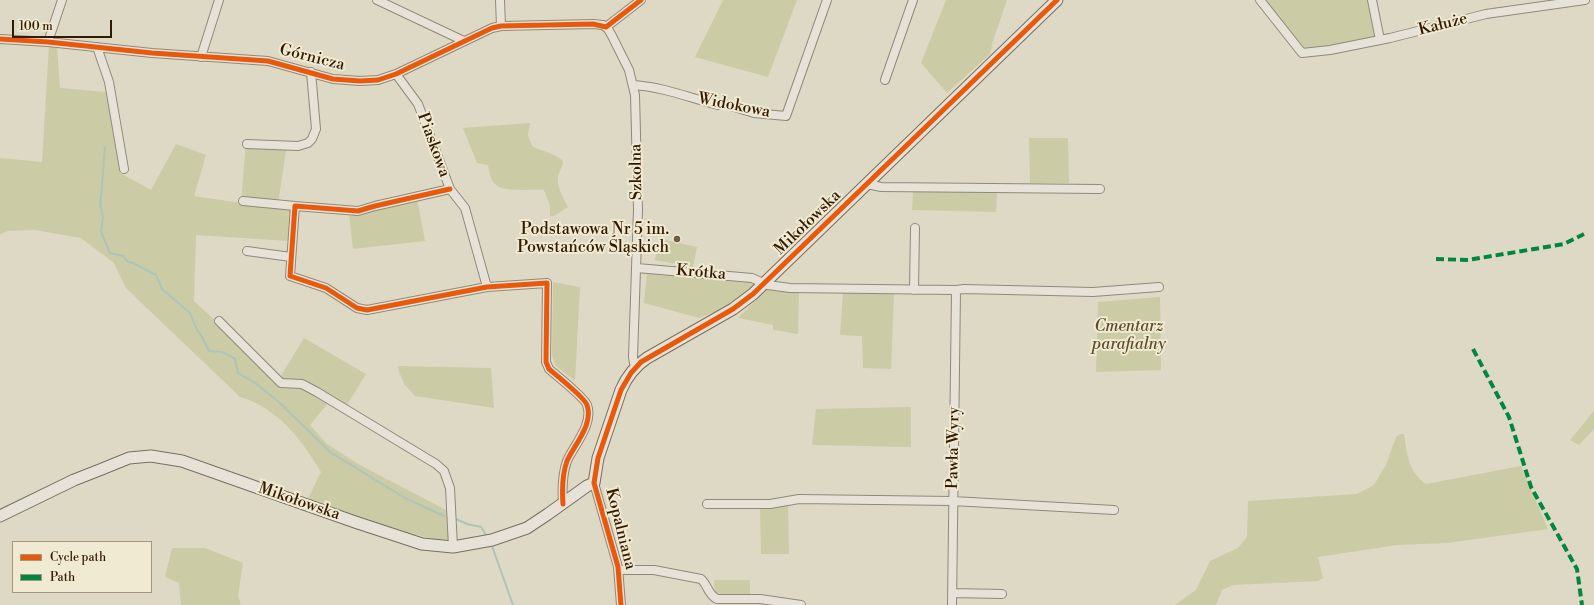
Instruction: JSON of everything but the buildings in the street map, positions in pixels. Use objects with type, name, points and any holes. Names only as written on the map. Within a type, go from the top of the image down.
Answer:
[{"type":"street","points":[[48,42],[62,0]]},
{"type":"street","points":[[201,57],[219,0]]},
{"type":"street","points":[[377,0],[464,41]]},
{"type":"street","points":[[500,0],[501,26]]},
{"type":"street","points":[[606,28],[641,0]]},
{"type":"street","name":"Widokowa","points":[[634,85],[676,92],[718,105],[721,103],[754,112],[786,116],[827,0]]},
{"type":"street","points":[[884,80],[913,0]]},
{"type":"street","name":"Mikołowska","points":[[0,516],[74,480],[129,458],[151,456],[182,461],[422,544],[453,547],[492,540],[527,528],[587,486],[594,483],[596,466],[621,390],[626,379],[636,367],[647,358],[733,309],[765,282],[1057,0]]},
{"type":"street","name":"Kałuże","points":[[1260,0],[1302,53],[1330,50],[1380,40],[1537,3],[1585,0]]},
{"type":"street","points":[[1372,0],[1380,40]]},
{"type":"street","name":"Górnicza","points":[[0,39],[275,62],[333,79],[360,82],[378,80],[396,74],[482,32],[501,26],[598,24],[606,28]]},
{"type":"street","name":"Szkolna","points":[[606,28],[612,36],[629,70],[634,85],[638,210],[633,357],[636,367]]},
{"type":"street","points":[[97,46],[109,82],[124,169]]},
{"type":"street","points":[[247,144],[298,146],[308,143],[312,139],[316,129],[311,72]]},
{"type":"street","name":"Piaskowa","points":[[396,74],[418,104],[450,189],[465,208],[486,287]]},
{"type":"street","points":[[867,184],[881,187],[1100,189]]},
{"type":"street","points":[[243,201],[358,211],[450,189]]},
{"type":"street","points":[[295,206],[290,276],[326,288],[357,308],[367,310],[486,287],[547,283],[546,362],[549,369],[587,404],[589,413],[588,422],[567,462],[562,487],[563,504]]},
{"type":"street","points":[[914,290],[915,228]]},
{"type":"street","points":[[247,251],[291,257]]},
{"type":"street","name":"Krótka","points":[[637,268],[752,278],[776,286],[806,289],[964,289],[1093,292],[1159,287]]},
{"type":"street","name":"Pawła Wyry","points":[[952,605],[956,290]]},
{"type":"street","points":[[219,321],[280,383],[302,384],[317,392],[436,464],[444,471],[450,488],[453,547]]},
{"type":"street","name":"Kopalniana","points":[[594,483],[599,504],[610,533],[619,570],[621,605]]},
{"type":"street","points":[[707,504],[770,504],[799,499],[954,501],[1114,510]]},
{"type":"street","points":[[619,570],[654,570],[701,579],[705,582],[711,596],[716,599],[737,602],[760,599],[801,605]]},
{"type":"street","points":[[952,593],[1002,594]]},
{"type":"green space","points":[[723,0],[797,0],[768,77],[695,57]]},
{"type":"green space","points":[[946,0],[1007,0],[990,54],[947,93],[921,63]]},
{"type":"green space","points":[[1264,0],[1367,0],[1375,38],[1331,46],[1304,48]]},
{"type":"green space","points":[[49,46],[57,47],[60,88],[106,92],[115,128],[120,173],[151,190],[176,144],[206,155],[194,196],[241,203],[246,142],[287,144],[278,204],[291,205],[289,241],[196,235],[194,301],[279,379],[304,338],[366,374],[347,405],[329,402],[310,425],[327,444],[358,464],[448,511],[449,543],[390,528],[308,499],[321,472],[306,448],[297,437],[287,426],[266,408],[240,397],[126,288],[114,263],[81,238],[35,230],[8,231],[0,234],[0,158],[42,162]]},
{"type":"green space","points":[[530,123],[528,135],[532,146],[555,155],[563,161],[558,184],[568,207],[554,216],[550,216],[550,206],[544,190],[510,189],[503,188],[494,183],[488,165],[477,163],[463,128]]},
{"type":"green space","points":[[1029,138],[1068,138],[1069,183],[1030,183]]},
{"type":"green space","points":[[913,191],[997,191],[996,212],[912,210]]},
{"type":"green space","points":[[417,198],[425,241],[353,249],[349,213]]},
{"type":"green space","points":[[660,239],[697,247],[693,267],[655,260]]},
{"type":"green space","points":[[647,273],[755,282],[755,286],[730,306],[699,318],[644,303]]},
{"type":"green space","points":[[553,282],[580,287],[575,381],[555,365],[552,355]]},
{"type":"green space","points":[[767,289],[799,292],[798,334],[773,330],[773,325],[738,318]]},
{"type":"green space","points":[[843,293],[894,293],[891,369],[863,368],[862,336],[840,335]]},
{"type":"green space","name":"Cmentarz parafialny","points":[[1160,297],[1161,370],[1096,372],[1098,302]]},
{"type":"green space","points":[[397,366],[491,368],[494,408],[415,396],[404,384]]},
{"type":"green space","points":[[911,407],[911,447],[812,445],[816,409]]},
{"type":"green space","points":[[1594,411],[1594,429],[1579,445],[1570,440]]},
{"type":"green space","points":[[1400,434],[1404,434],[1409,462],[1415,474],[1426,484],[1521,466],[1548,529],[1447,543],[1397,545],[1318,557],[1323,578],[1318,581],[1233,585],[1222,590],[1216,605],[1175,605],[1196,590],[1210,561],[1238,548],[1247,537],[1248,501],[1357,494],[1374,485],[1386,465],[1396,437]]},
{"type":"green space","points":[[788,504],[789,554],[761,554],[760,507]]},
{"type":"green space","points":[[172,548],[205,548],[243,563],[238,596],[241,605],[181,605],[179,583],[165,577]]},
{"type":"green space","points":[[714,580],[750,580],[750,597],[715,595]]},
{"type":"waterway","points":[[105,147],[100,204],[103,217],[101,232],[110,253],[123,256],[128,262],[156,275],[162,289],[190,313],[196,328],[209,351],[222,352],[235,359],[238,373],[255,383],[279,402],[330,452],[405,498],[444,516]]},
{"type":"waterway","points":[[456,519],[467,524],[481,527],[486,535]]},
{"type":"waterway","points":[[492,546],[513,605]]},
{"type":"marked path","points":[[1436,259],[1468,260],[1564,244],[1584,234]]},
{"type":"marked path","points":[[1473,349],[1509,417],[1531,487],[1577,569],[1582,605]]},
{"type":"cycle path","points":[[0,39],[48,42],[152,53],[268,61],[333,79],[360,81],[378,80],[396,74],[492,28],[501,26],[593,24],[606,27],[641,0]]},
{"type":"cycle path","points":[[621,605],[618,567],[594,483],[598,458],[621,390],[631,373],[641,362],[733,309],[753,294],[1057,0]]},
{"type":"cycle path","points":[[450,189],[358,211],[295,206],[290,276],[326,288],[357,308],[367,310],[487,287],[547,283],[546,362],[549,369],[576,392],[585,402],[588,412],[586,427],[565,466],[562,493],[563,504]]},
{"type":"place","name":"Podstawowa Nr 5 im. Powstańców Śląskich","points":[[677,239]]}]
